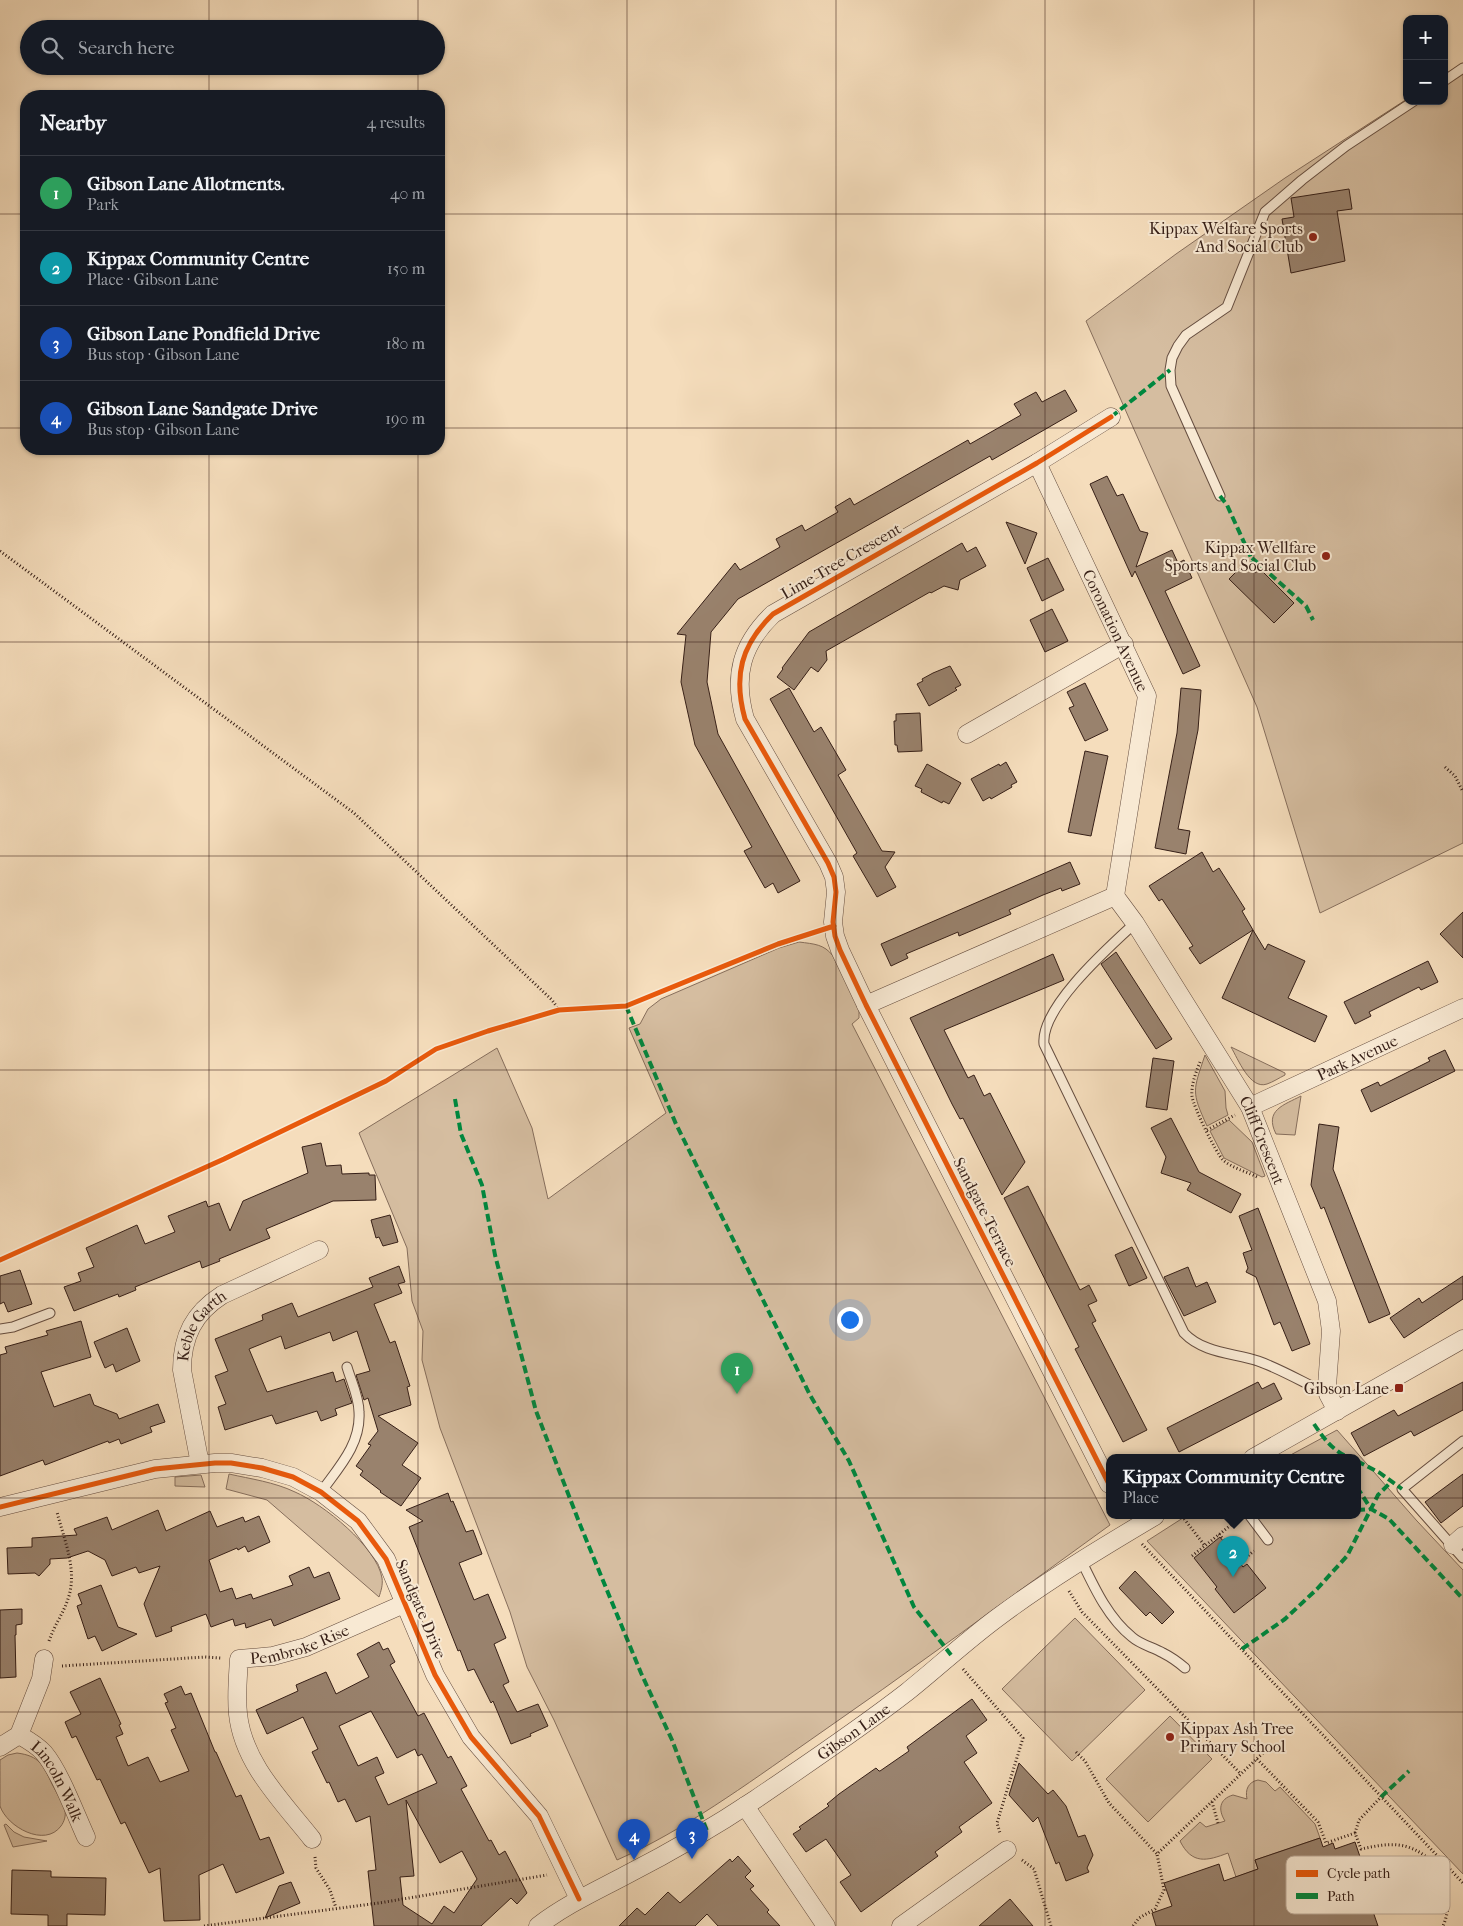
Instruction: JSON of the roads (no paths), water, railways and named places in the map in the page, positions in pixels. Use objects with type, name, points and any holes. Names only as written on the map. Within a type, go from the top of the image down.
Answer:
[{"type":"street","name":"Lime Tree Crescent","points":[[840,950],[833,922],[836,892],[834,877],[828,863],[745,719],[740,703],[739,686],[744,654],[761,626],[774,614],[1037,463],[1111,417]]},
{"type":"street","name":"Coronation Avenue","points":[[1037,463],[1147,696],[1115,896]]},
{"type":"street","points":[[967,734],[1124,644]]},
{"type":"street","points":[[866,1005],[1115,896]]},
{"type":"street","name":"Cliff Crescent","points":[[1115,896],[1135,923],[1250,1107],[1327,1301],[1331,1331],[1327,1386],[1328,1394],[1337,1411]]},
{"type":"street","name":"Sandgate Terrace","points":[[840,950],[866,1005],[1106,1478]]},
{"type":"street","name":"Park Avenue","points":[[1250,1107],[1463,1008]]},
{"type":"street","name":"Keble Garth","points":[[200,1464],[182,1370],[183,1347],[190,1326],[209,1303],[222,1295],[319,1250]]},
{"type":"street","points":[[1260,1454],[1463,1340]]},
{"type":"street","name":"Sandgate Drive","points":[[0,1507],[155,1469],[200,1464],[231,1463],[262,1468],[293,1477],[321,1492],[358,1521],[378,1546],[406,1603],[435,1675],[471,1737],[539,1816],[579,1899]]},
{"type":"street","name":"Gibson Lane","points":[[538,1926],[555,1913],[579,1899],[694,1839],[745,1806],[870,1720],[995,1619],[1081,1560],[1129,1523],[1144,1519]]},
{"type":"street","name":"Pembroke Rise","points":[[312,1839],[258,1770],[244,1743],[238,1713],[239,1660],[272,1656],[306,1647],[406,1603]]},
{"type":"street","name":"Lincoln Walk","points":[[0,1747],[19,1735],[44,1663]]},
{"type":"street","name":"Lincoln Walk","points":[[19,1735],[43,1752],[52,1763],[86,1837]]},
{"type":"street","points":[[745,1806],[826,1926]]},
{"type":"street","points":[[901,1926],[1007,1850]]},
{"type":"lane","points":[[1448,78],[1463,68]]},
{"type":"lane","points":[[1220,496],[1171,386],[1170,370],[1172,358],[1186,334],[1227,307],[1265,212],[1346,146],[1408,105]]},
{"type":"lane","points":[[1135,923],[1097,958],[1063,999],[1044,1032],[1044,1044],[1184,1333],[1198,1344],[1232,1356],[1259,1361],[1328,1394]]},
{"type":"lane","points":[[0,1329],[50,1313]]},
{"type":"lane","points":[[321,1492],[346,1458],[354,1444],[359,1428],[359,1411],[346,1367]]},
{"type":"lane","points":[[1460,1546],[1402,1489],[1463,1441]]},
{"type":"lane","points":[[1252,1519],[1268,1540]]},
{"type":"lane","points":[[1081,1560],[1098,1594],[1120,1626],[1132,1637],[1162,1652],[1186,1668]]},
{"type":"place","name":"Kippax Welfare Sports And Social Club","points":[[1313,237]]},
{"type":"place","name":"Kippax Wellfare Sports and Social Club","points":[[1326,556]]},
{"type":"place","name":"Gibson Lane","points":[[1399,1388]]},
{"type":"place","name":"Gibson Lane Allotments.","points":[[737,1394]]},
{"type":"place","name":"Kippax Community Centre","points":[[1233,1577]]},
{"type":"place","name":"Kippax Ash Tree Primary School","points":[[1170,1737]]},
{"type":"place","name":"Gibson Lane Pondfield Drive","points":[[692,1859]]},
{"type":"place","name":"Gibson Lane Sandgate Drive","points":[[634,1860]]}]
